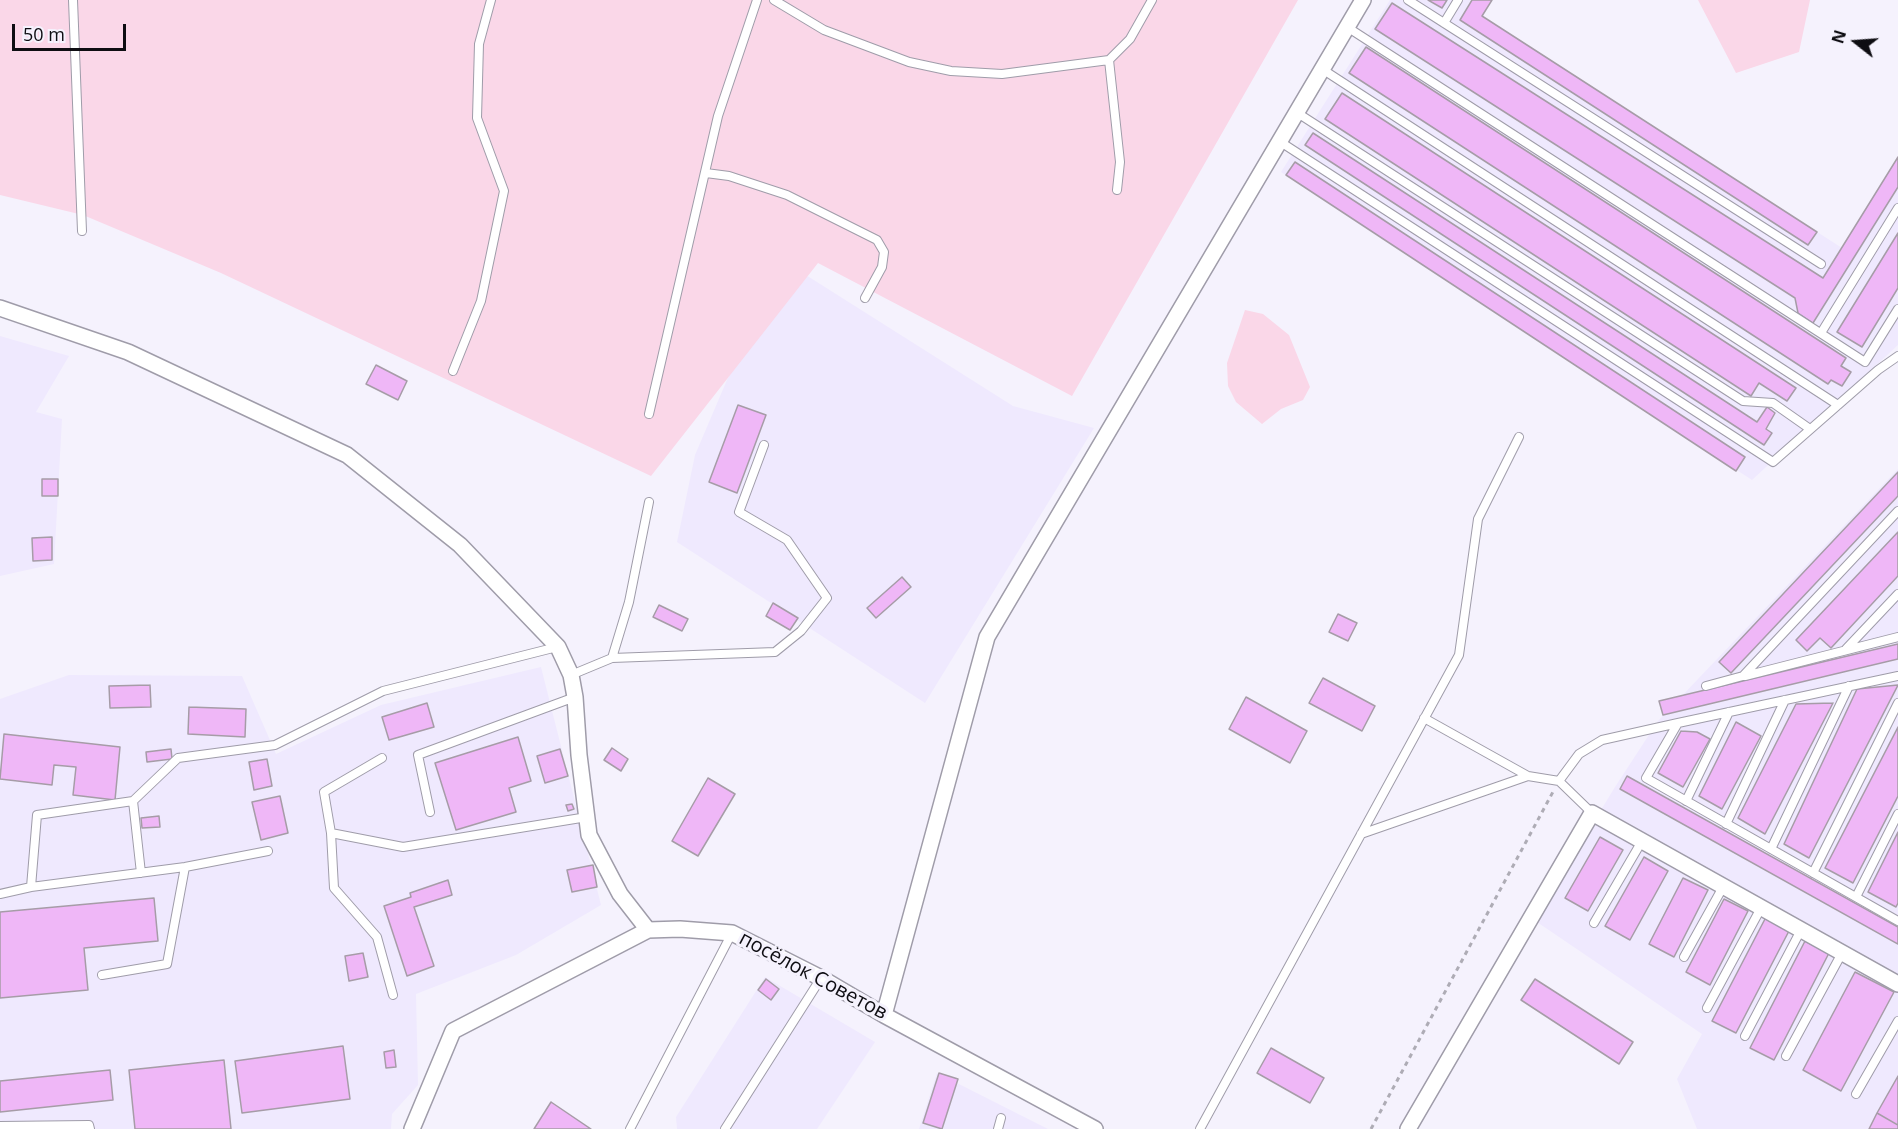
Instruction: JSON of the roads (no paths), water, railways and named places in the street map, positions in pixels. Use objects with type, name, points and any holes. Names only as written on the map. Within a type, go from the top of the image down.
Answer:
[{"type":"street","points":[[885,1015],[987,637],[1363,0]]},
{"type":"street","points":[[0,308],[128,352],[347,455],[460,545],[558,647],[571,675],[575,697],[579,755],[589,835],[620,894],[648,930]]},
{"type":"street","points":[[1408,1129],[1592,813],[1898,984]]},
{"type":"street","name":"посёлок Советов","points":[[412,1129],[453,1031],[648,930],[680,929],[732,933],[821,978],[1095,1129]]},
{"type":"lane","points":[[73,0],[82,231]]},
{"type":"lane","points":[[453,371],[481,301],[504,191],[477,118],[480,44],[491,0]]},
{"type":"lane","points":[[649,414],[718,116],[757,0]]},
{"type":"lane","points":[[774,0],[824,30],[909,62],[951,71],[1002,74],[1109,60],[1130,39],[1152,0]]},
{"type":"lane","points":[[1408,0],[1821,264]]},
{"type":"lane","points":[[1444,23],[1458,0]]},
{"type":"lane","points":[[1347,27],[1878,370]]},
{"type":"lane","points":[[1109,60],[1120,162],[1118,190]]},
{"type":"lane","points":[[1322,69],[1838,405]]},
{"type":"lane","points":[[1296,112],[1743,401],[1773,403],[1810,429]]},
{"type":"lane","points":[[1279,141],[1773,462],[1878,370],[1898,356]]},
{"type":"lane","points":[[706,173],[729,176],[787,195],[877,240],[884,252],[882,267],[865,297]]},
{"type":"lane","points":[[1821,333],[1898,208]]},
{"type":"lane","points":[[1865,362],[1898,309]]},
{"type":"lane","points":[[1200,1129],[1459,655],[1478,519],[1519,437]]},
{"type":"lane","points":[[571,675],[612,658],[775,652],[801,631],[827,598],[787,540],[739,512],[764,445]]},
{"type":"lane","points":[[612,658],[629,602],[648,502]]},
{"type":"lane","points":[[1743,676],[1898,511]]},
{"type":"lane","points":[[1845,650],[1898,594]]},
{"type":"lane","points":[[1706,686],[1898,636]]},
{"type":"lane","points":[[31,887],[37,815],[133,801],[178,758],[275,745],[383,691],[558,647]]},
{"type":"lane","points":[[1558,781],[1580,754],[1602,741],[1898,676]]},
{"type":"lane","points":[[1771,849],[1850,686]]},
{"type":"lane","points":[[430,812],[418,755],[575,697]]},
{"type":"lane","points":[[1726,824],[1785,700]]},
{"type":"lane","points":[[1813,873],[1898,703]]},
{"type":"lane","points":[[1686,801],[1729,712]]},
{"type":"lane","points":[[1424,718],[1528,776],[1558,781],[1592,813]]},
{"type":"lane","points":[[1678,723],[1646,778],[1897,919]]},
{"type":"lane","points":[[382,758],[324,792],[331,833],[334,888],[377,937],[393,995]]},
{"type":"lane","points":[[1361,834],[1528,776]]},
{"type":"lane","points":[[133,801],[141,873]]},
{"type":"lane","points":[[1856,897],[1898,814]]},
{"type":"lane","points":[[331,833],[403,847],[587,817]]},
{"type":"lane","points":[[1594,923],[1642,841]]},
{"type":"lane","points":[[0,894],[31,887],[184,867],[268,851]]},
{"type":"lane","points":[[102,975],[167,964],[184,867]]},
{"type":"lane","points":[[1684,957],[1723,886]]},
{"type":"lane","points":[[1707,1008],[1761,908]]},
{"type":"lane","points":[[1745,1036],[1802,930]]},
{"type":"lane","points":[[630,1129],[732,933]]},
{"type":"lane","points":[[1786,1056],[1842,953]]},
{"type":"lane","points":[[724,1129],[821,978]]},
{"type":"lane","points":[[1856,1094],[1898,1021]]},
{"type":"lane","points":[[998,1129],[1001,1118]]},
{"type":"lane","points":[[0,1126],[88,1125],[90,1129]]}]
